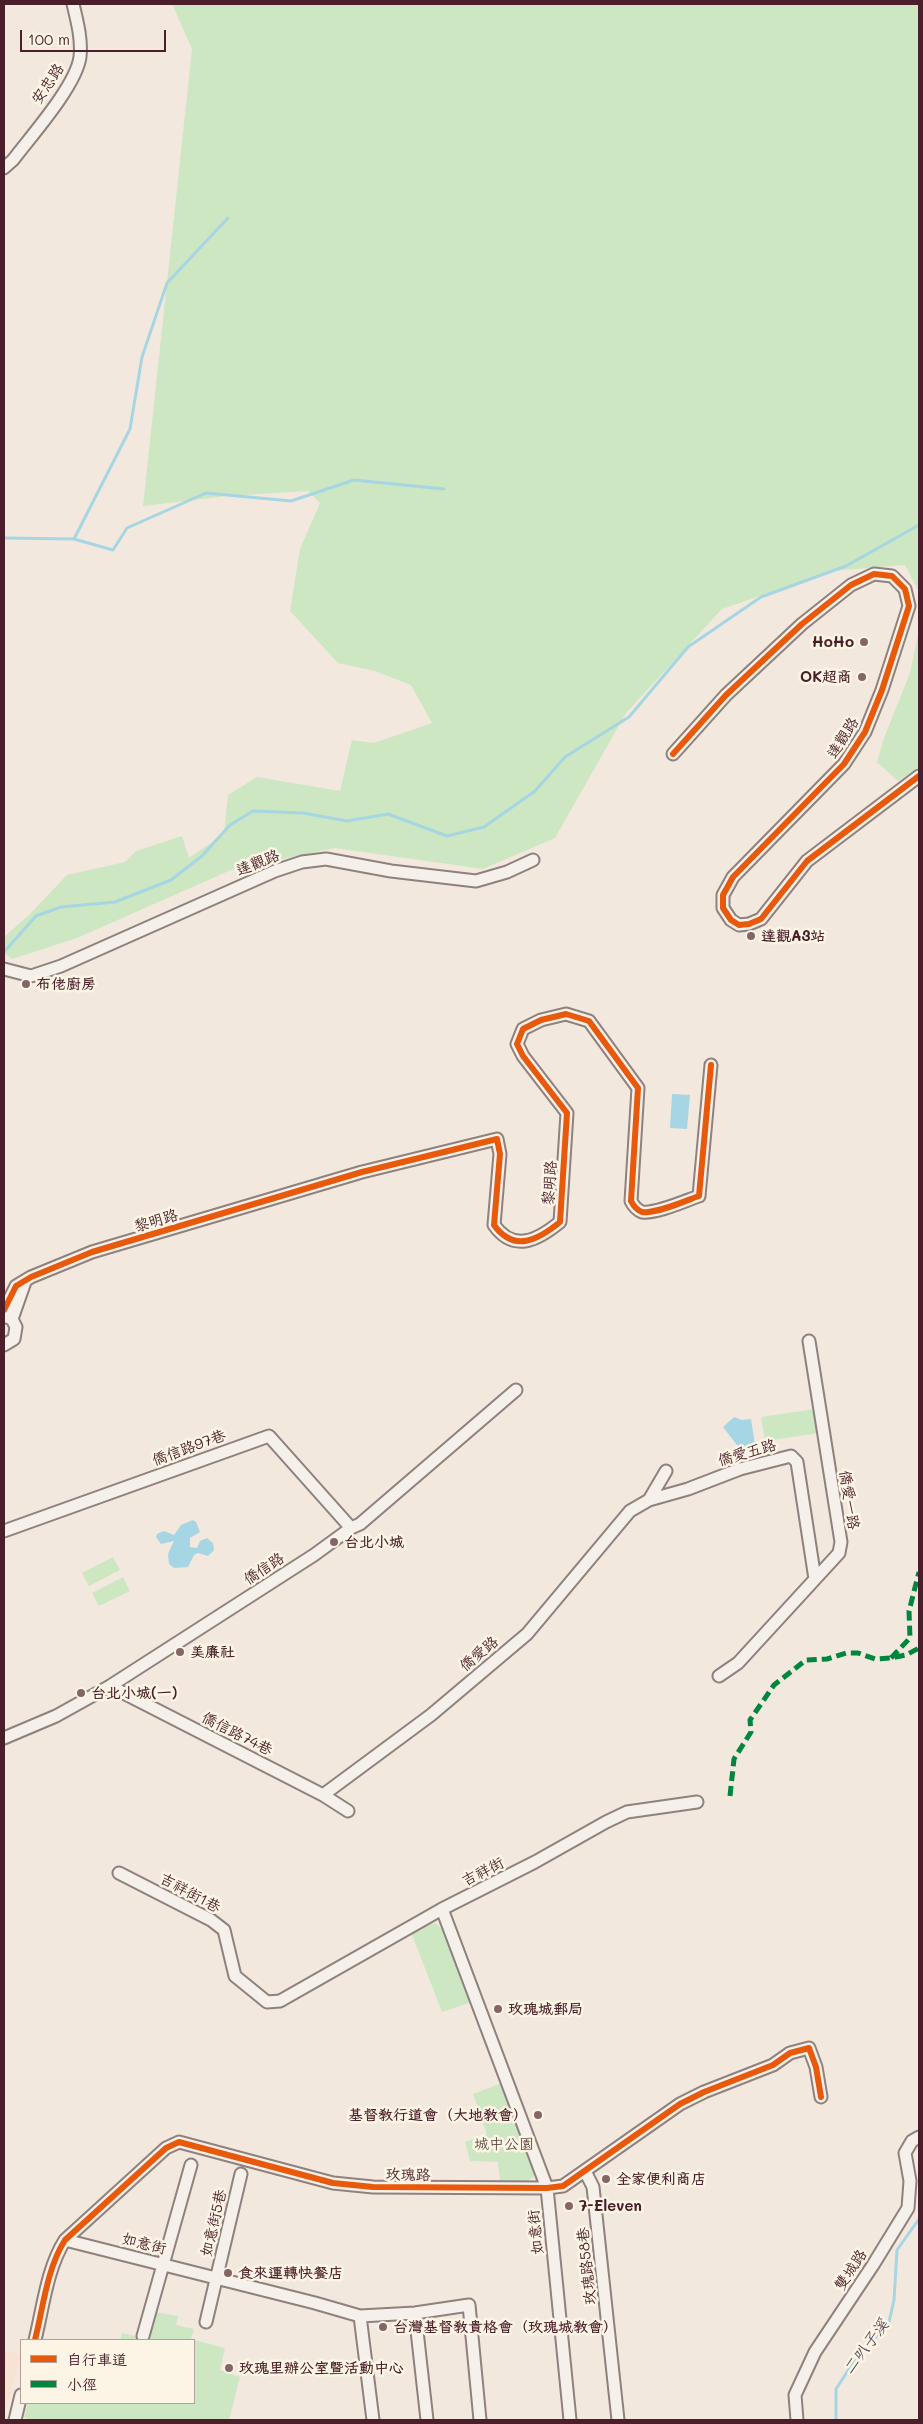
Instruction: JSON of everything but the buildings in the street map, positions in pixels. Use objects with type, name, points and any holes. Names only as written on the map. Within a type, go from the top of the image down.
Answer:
[{"type":"street","name":"安忠路","points":[[4,168],[69,85],[77,70],[80,40],[73,4]]},
{"type":"street","name":"達觀路","points":[[673,754],[726,695],[802,624],[851,585],[874,574],[892,576],[905,589],[909,606],[882,690],[865,732],[844,764],[733,877],[722,895],[724,908],[731,920],[739,925],[749,924],[761,919],[807,861],[919,776]]},
{"type":"street","name":"達觀路","points":[[5,970],[31,976],[61,966],[275,871],[302,862],[326,859],[401,873],[476,881],[507,872],[534,860]]},
{"type":"street","name":"黎明路","points":[[4,1310],[16,1286],[25,1282],[30,1277],[92,1252],[362,1172],[497,1139],[500,1154],[494,1225],[502,1236],[514,1241],[526,1241],[543,1236],[560,1222],[567,1113],[523,1056],[517,1044],[523,1029],[541,1020],[566,1014],[589,1021],[638,1088],[630,1201],[642,1212],[658,1210],[699,1196],[711,1065]]},
{"type":"street","points":[[4,1345],[11,1342],[16,1335],[16,1327],[8,1318],[25,1282]]},
{"type":"street","name":"僑愛一路","points":[[719,1676],[738,1663],[839,1553],[841,1542],[809,1341]]},
{"type":"street","name":"僑信路","points":[[4,1738],[56,1716],[110,1686],[314,1555],[351,1528],[360,1524],[516,1390]]},
{"type":"street","name":"僑信路97巷","points":[[4,1531],[269,1436],[351,1528]]},
{"type":"street","name":"僑愛五路","points":[[649,1500],[688,1489],[740,1469],[791,1456],[796,1462],[815,1579]]},
{"type":"street","points":[[649,1500],[666,1471]]},
{"type":"street","name":"僑愛路","points":[[323,1795],[431,1715],[527,1634],[630,1512],[649,1500]]},
{"type":"street","name":"僑信路74巷","points":[[110,1686],[323,1795],[348,1811]]},
{"type":"street","name":"吉祥街","points":[[292,1994],[442,1909],[627,1812],[697,1802]]},
{"type":"street","name":"吉祥街1巷","points":[[118,1873],[211,1920],[224,1930],[235,1976],[267,2002],[280,2001],[292,1994]]},
{"type":"street","name":"如意街","points":[[442,1909],[546,2188],[570,2420]]},
{"type":"street","name":"玫瑰路","points":[[35,2339],[53,2267],[65,2240],[166,2148],[179,2142],[333,2182],[382,2187],[546,2188],[564,2186],[680,2104],[704,2092],[773,2065],[790,2053],[809,2048],[816,2067],[821,2097]]},
{"type":"street","name":"雙城路","points":[[797,2420],[795,2395],[815,2352],[908,2208],[910,2181],[905,2154],[912,2141],[919,2137]]},
{"type":"street","points":[[143,2336],[191,2165]]},
{"type":"street","name":"玫瑰路58巷","points":[[585,2171],[593,2187],[618,2420]]},
{"type":"street","name":"如意街5巷","points":[[206,2322],[241,2174]]},
{"type":"street","name":"如意街","points":[[65,2240],[315,2302],[360,2316],[415,2313],[469,2305],[480,2420]]},
{"type":"street","points":[[415,2313],[427,2420]]},
{"type":"street","points":[[360,2316],[373,2420]]},
{"type":"street","points":[[15,2420],[20,2399]]},
{"type":"shaded area","points":[[4,2350],[20,2355],[20,2359],[4,2416]]},
{"type":"green space","points":[[172,4],[919,4],[919,592],[905,565],[833,571],[722,609],[626,713],[555,838],[483,869],[335,848],[231,870],[77,938],[12,959],[4,953],[4,937],[29,915],[67,875],[125,862],[136,851],[182,836],[189,858],[224,834],[228,795],[257,777],[340,791],[352,740],[374,743],[432,723],[411,685],[375,671],[338,663],[290,611],[300,549],[320,503],[308,491],[227,496],[143,506],[192,49]]},
{"type":"green space","points":[[919,630],[919,767],[898,781],[877,762],[884,738],[910,673]]},
{"type":"green space","points":[[815,1409],[819,1433],[765,1441],[761,1417]]},
{"type":"green space","points":[[113,1557],[120,1570],[89,1586],[82,1573]]},
{"type":"green space","points":[[123,1577],[130,1591],[99,1606],[92,1593]]},
{"type":"green space","points":[[435,1923],[446,1936],[472,2002],[442,2012],[411,1932]]},
{"type":"green space","name":"城中公園","points":[[502,2083],[535,2176],[526,2182],[500,2181],[498,2162],[470,2161],[465,2142],[487,2134],[473,2094]]},
{"type":"green space","points":[[155,2312],[178,2316],[176,2325],[194,2329],[191,2339],[149,2339]]},
{"type":"green space","points":[[122,2333],[149,2339],[120,2339]]},
{"type":"green space","points":[[195,2340],[225,2348],[220,2370],[240,2377],[229,2420],[29,2420],[24,2417],[28,2404],[195,2404]]},
{"type":"water","points":[[672,1094],[690,1095],[687,1129],[670,1128]]},
{"type":"water","points":[[734,1417],[742,1420],[751,1419],[755,1445],[740,1449],[723,1427]]},
{"type":"water","points":[[193,1520],[196,1522],[200,1532],[190,1538],[190,1547],[197,1548],[200,1541],[207,1538],[213,1543],[214,1550],[208,1556],[198,1553],[194,1555],[188,1567],[174,1568],[169,1564],[168,1554],[174,1541],[161,1544],[156,1537],[157,1534],[164,1531],[174,1535],[181,1525]]},
{"type":"waterway","points":[[74,539],[130,429],[142,357],[167,283],[228,218]]},
{"type":"waterway","points":[[4,538],[74,539],[113,550],[127,528],[206,493],[291,501],[354,480],[444,489]]},
{"type":"waterway","points":[[4,952],[36,916],[61,907],[115,902],[171,880],[202,856],[230,825],[253,811],[303,813],[347,821],[388,814],[447,836],[484,827],[535,791],[565,757],[629,717],[688,647],[761,597],[846,566],[919,525]]},
{"type":"waterway","name":"二叭子溪","points":[[836,2420],[836,2389],[851,2366],[889,2322],[894,2300],[897,2250],[919,2219]]},
{"type":"marked path","points":[[891,1658],[910,1638],[909,1611],[919,1572]]},
{"type":"marked path","points":[[730,1796],[734,1759],[751,1732],[750,1720],[774,1685],[806,1660],[827,1659],[846,1653],[858,1653],[875,1659],[891,1658],[906,1655],[919,1648]]},
{"type":"cycle path","points":[[673,754],[726,695],[802,624],[851,585],[874,574],[892,576],[905,589],[909,606],[882,690],[865,732],[844,764],[733,877],[723,895],[723,908],[731,920],[739,925],[749,924],[761,919],[807,861],[919,776]]},
{"type":"cycle path","points":[[4,1310],[16,1286],[31,1277],[92,1252],[362,1172],[497,1139],[500,1154],[494,1225],[502,1234],[518,1241],[526,1241],[543,1234],[560,1222],[567,1113],[523,1056],[517,1044],[523,1029],[541,1020],[566,1014],[589,1021],[638,1088],[631,1201],[642,1212],[670,1207],[699,1196],[711,1065]]},
{"type":"cycle path","points":[[35,2339],[46,2288],[54,2263],[65,2240],[166,2148],[179,2142],[333,2183],[373,2187],[547,2188],[563,2186],[680,2104],[704,2092],[773,2065],[790,2053],[809,2048],[816,2067],[821,2097]]},
{"type":"place","name":"HoHo","points":[[864,642]]},
{"type":"place","name":"OK超商","points":[[862,677]]},
{"type":"place","name":"達觀A3站","points":[[751,936]]},
{"type":"place","name":"布佬廚房","points":[[26,984]]},
{"type":"place","name":"台北小城","points":[[334,1542]]},
{"type":"place","name":"美廉社","points":[[180,1652]]},
{"type":"place","name":"台北小城(一)","points":[[81,1693]]},
{"type":"place","name":"玫瑰城郵局","points":[[498,2009]]},
{"type":"place","name":"基督教行道會（大地教會）","points":[[538,2115]]},
{"type":"place","name":"全家便利商店","points":[[606,2179]]},
{"type":"place","name":"7-Eleven","points":[[569,2206]]},
{"type":"place","name":"食來運轉快餐店","points":[[228,2273]]},
{"type":"place","name":"台灣基督教貴格會（玫瑰城教會）","points":[[383,2327]]},
{"type":"place","name":"玫瑰里辦公室暨活動中心","points":[[229,2368]]}]
